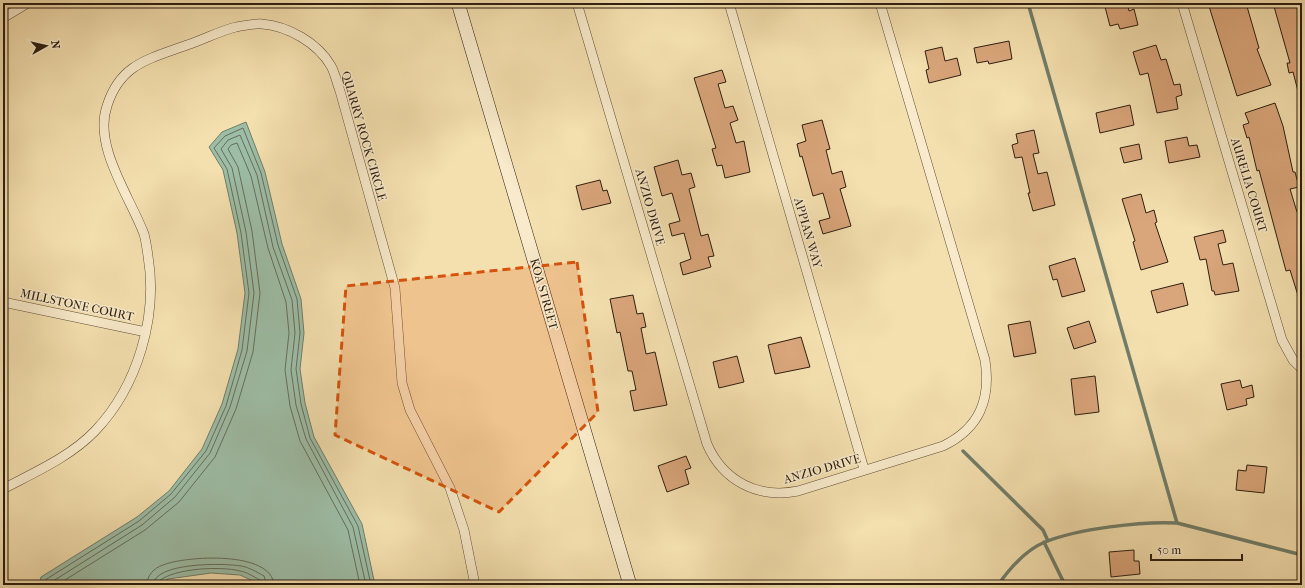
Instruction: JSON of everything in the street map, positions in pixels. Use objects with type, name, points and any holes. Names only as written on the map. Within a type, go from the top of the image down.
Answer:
[{"type":"main road","name":"KOA STREET","points":[[458,3],[630,585]]},
{"type":"street","points":[[3,18],[28,3]]},
{"type":"street","name":"ANZIO DRIVE","points":[[577,3],[711,454],[726,472],[739,483],[754,489],[770,492],[798,491],[943,446],[960,437],[973,424],[984,403],[987,380],[985,360],[880,3]]},
{"type":"street","name":"APPIAN WAY","points":[[729,3],[864,470]]},
{"type":"street","name":"AURELIA COURT","points":[[1182,3],[1282,340],[1293,360],[1302,369]]},
{"type":"street","name":"QUARRY ROCK CIRCLE","points":[[3,489],[68,453],[96,430],[120,398],[137,362],[146,332],[151,302],[150,268],[144,235],[107,150],[104,129],[106,107],[114,90],[128,70],[146,60],[235,28],[262,24],[285,29],[312,43],[330,65],[340,90],[395,288],[402,384],[410,410],[450,488],[464,530],[475,585]]},
{"type":"street","name":"MILLSTONE COURT","points":[[3,302],[146,332]]},
{"type":"highlighted area","points":[[577,262],[598,412],[499,512],[335,435],[346,286]]},
{"type":"water","points":[[246,122],[265,172],[282,244],[301,299],[304,333],[300,369],[305,403],[314,437],[362,524],[375,585],[262,585],[240,575],[211,573],[168,579],[159,585],[39,585],[41,577],[137,517],[169,491],[202,449],[222,404],[238,349],[245,293],[237,233],[223,170],[209,147],[222,132]]},
{"type":"building","points":[[1104,3],[1127,3],[1129,11],[1134,9],[1138,25],[1120,29],[1118,24],[1110,26]]},
{"type":"building","points":[[1208,3],[1246,3],[1259,48],[1257,49],[1271,85],[1237,96]]},
{"type":"building","points":[[1273,3],[1302,3],[1302,94],[1299,95],[1293,72],[1289,73],[1287,63],[1290,63]]},
{"type":"building","points":[[1009,41],[1012,59],[989,64],[988,61],[977,63],[974,48]]},
{"type":"building","points":[[1156,45],[1161,60],[1166,59],[1174,85],[1180,84],[1182,95],[1176,97],[1178,109],[1157,113],[1148,73],[1140,75],[1133,52]]},
{"type":"building","points":[[942,47],[945,61],[957,58],[961,75],[929,83],[926,70],[929,69],[925,51]]},
{"type":"building","points":[[722,70],[726,82],[718,84],[725,108],[733,106],[738,120],[730,123],[736,143],[744,141],[750,172],[725,178],[722,165],[717,166],[712,149],[716,148],[694,78]]},
{"type":"building","points":[[1275,103],[1283,126],[1293,172],[1295,172],[1299,187],[1290,189],[1297,212],[1302,211],[1302,302],[1300,302],[1290,270],[1286,271],[1259,170],[1257,171],[1249,137],[1247,138],[1243,125],[1249,123],[1245,113]]},
{"type":"building","points":[[1130,105],[1134,125],[1100,133],[1096,113]]},
{"type":"building","points":[[822,120],[830,149],[826,150],[832,174],[842,171],[846,187],[840,189],[851,226],[823,234],[819,221],[830,218],[823,193],[813,196],[802,156],[800,157],[797,144],[806,141],[802,125]]},
{"type":"building","points":[[1034,130],[1039,153],[1033,154],[1038,174],[1047,172],[1055,205],[1033,211],[1028,193],[1030,193],[1022,157],[1015,158],[1012,145],[1018,143],[1016,134]]},
{"type":"building","points":[[1187,137],[1189,146],[1197,145],[1200,157],[1169,163],[1165,141]]},
{"type":"building","points":[[1139,144],[1142,159],[1124,163],[1120,148]]},
{"type":"building","points":[[678,160],[682,175],[691,173],[695,187],[689,189],[701,236],[708,234],[714,256],[708,257],[711,267],[683,275],[680,263],[691,259],[684,233],[672,236],[669,224],[680,221],[672,193],[662,196],[654,167]]},
{"type":"building","points":[[600,180],[603,191],[607,190],[611,203],[582,210],[576,186]]},
{"type":"building","points":[[1141,194],[1146,213],[1154,210],[1157,222],[1155,223],[1168,262],[1141,270],[1133,242],[1135,241],[1122,199]]},
{"type":"building","points":[[1223,230],[1226,242],[1218,244],[1223,265],[1233,263],[1239,291],[1215,295],[1214,291],[1212,291],[1206,259],[1200,260],[1194,237]]},
{"type":"building","points":[[1075,258],[1085,291],[1062,297],[1057,279],[1053,280],[1049,266]]},
{"type":"building","points":[[1183,283],[1188,305],[1157,313],[1151,291]]},
{"type":"building","points":[[633,295],[637,314],[643,313],[646,327],[641,328],[646,354],[655,352],[667,405],[634,411],[630,391],[636,390],[632,371],[628,371],[620,332],[617,333],[610,299]]},
{"type":"building","points":[[1030,321],[1036,353],[1014,357],[1008,325]]},
{"type":"building","points":[[1089,321],[1096,342],[1074,349],[1067,328]]},
{"type":"building","points":[[801,337],[810,367],[775,374],[768,345]]},
{"type":"building","points":[[737,356],[744,382],[719,388],[713,362]]},
{"type":"building","points":[[1095,376],[1099,412],[1075,415],[1071,379]]},
{"type":"building","points":[[1240,380],[1242,388],[1252,385],[1254,397],[1246,399],[1247,405],[1227,410],[1221,384]]},
{"type":"building","points":[[686,456],[691,468],[685,470],[689,484],[667,492],[658,466]]},
{"type":"building","points":[[1247,465],[1267,467],[1264,493],[1236,490],[1238,470],[1246,471]]},
{"type":"building","points":[[1134,550],[1134,561],[1139,561],[1140,574],[1111,577],[1109,552]]},
{"type":"waterway","points":[[1028,3],[1177,523]]},
{"type":"waterway","points":[[963,451],[1043,530],[1048,541]]},
{"type":"waterway","points":[[998,585],[1018,560],[1038,545],[1045,542],[1074,533],[1146,523],[1177,523],[1302,555]]},
{"type":"waterway","points":[[1044,542],[1065,585]]}]
